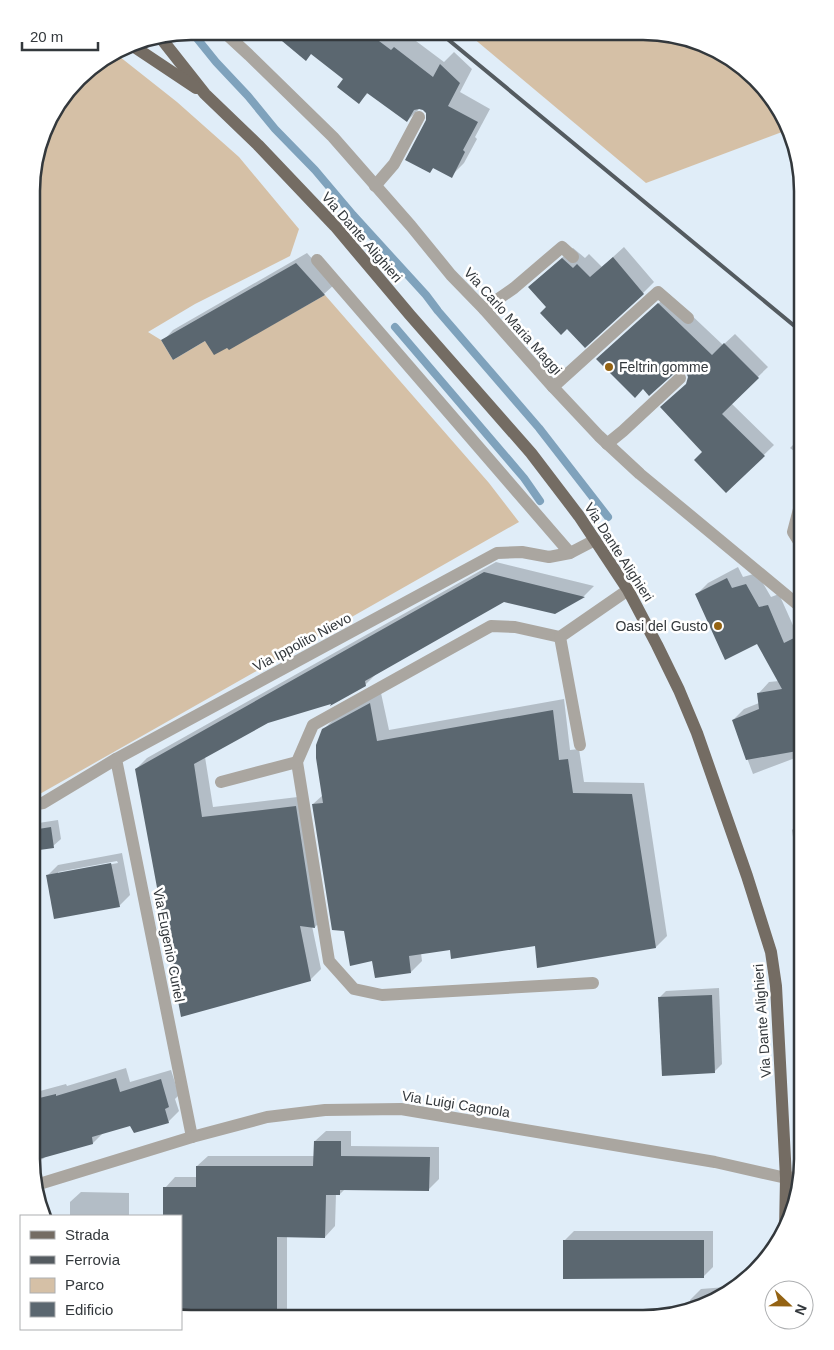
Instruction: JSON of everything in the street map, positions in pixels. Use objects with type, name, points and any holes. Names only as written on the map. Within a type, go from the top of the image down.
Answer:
[{"type":"main road","name":"Via Dante Alighieri","points":[[164,42],[205,94],[258,145],[336,226],[410,315],[531,453],[595,540],[628,590],[679,690],[697,733],[744,867],[771,952],[776,986],[786,1178],[785,1209]]},
{"type":"main road","name":"Via Dante Alighieri","points":[[138,50],[205,94]]},
{"type":"street","name":"Via Carlo Maria Maggi","points":[[233,40],[333,137],[450,275],[607,444],[640,474],[794,602]]},
{"type":"street","points":[[375,186],[394,164],[419,117]]},
{"type":"street","points":[[484,310],[514,288],[562,247],[573,257]]},
{"type":"street","points":[[317,260],[570,553]]},
{"type":"street","points":[[552,387],[658,292],[688,318]]},
{"type":"street","points":[[607,444],[680,378]]},
{"type":"street","name":"Via Ippolito Nievo","points":[[40,804],[116,759],[497,553],[522,552],[549,557],[570,553],[595,540]]},
{"type":"street","points":[[593,983],[382,995],[354,989],[329,961],[297,762],[313,725],[492,626],[515,627],[560,637],[628,590]]},
{"type":"street","points":[[560,637],[580,745]]},
{"type":"street","name":"Via Eugenio Curiel","points":[[116,759],[192,1136]]},
{"type":"street","points":[[221,782],[297,762]]},
{"type":"street","name":"Via Luigi Cagnola","points":[[42,1183],[192,1136],[267,1117],[325,1110],[401,1109],[715,1162],[786,1178],[793,1178]]},
{"type":"green space","points":[[476,40],[643,40],[663,41],[682,45],[701,51],[735,71],[763,99],[782,132],[646,183]]},
{"type":"green space","points":[[121,57],[177,102],[239,157],[299,229],[290,256],[195,304],[148,332],[161,340],[173,360],[205,341],[229,349],[325,295],[489,483],[519,522],[40,794],[41,171],[51,133],[60,115],[77,91],[91,77]]},
{"type":"building","points":[[281,40],[378,40],[391,50],[394,47],[433,77],[440,64],[460,83],[448,106],[478,122],[463,150],[465,152],[452,178],[433,168],[430,173],[405,160],[426,120],[426,113],[423,110],[414,110],[407,122],[367,93],[359,104],[337,87],[343,79],[311,54],[306,61]]},
{"type":"building","points":[[613,257],[644,294],[585,348],[567,329],[561,335],[540,313],[546,307],[528,287],[562,258],[573,268],[577,264],[590,277]]},
{"type":"building","points":[[296,263],[325,295],[229,350],[227,348],[214,355],[205,341],[173,360],[161,340]]},
{"type":"building","points":[[658,303],[712,355],[724,343],[759,378],[722,414],[765,456],[726,493],[694,460],[702,452],[660,407],[686,384],[688,377],[686,372],[678,370],[649,396],[643,389],[635,398],[596,359]]},
{"type":"building","points":[[484,572],[585,597],[555,614],[504,602],[365,681],[366,686],[330,706],[331,704],[268,723],[194,764],[202,817],[296,806],[315,928],[300,926],[311,981],[181,1017],[135,769]]},
{"type":"building","points":[[727,578],[732,588],[746,584],[759,607],[768,605],[784,643],[794,638],[794,752],[746,760],[732,720],[759,709],[757,693],[782,689],[757,644],[725,660],[695,594]]},
{"type":"building","points":[[370,703],[377,741],[553,710],[559,760],[568,759],[573,793],[632,794],[656,948],[537,968],[535,946],[451,959],[450,950],[409,956],[411,973],[375,978],[372,961],[350,966],[344,931],[332,930],[312,804],[323,803],[316,758],[316,745],[322,729]]},
{"type":"building","points":[[51,827],[54,848],[40,850],[40,829]]},
{"type":"building","points":[[111,863],[120,907],[54,919],[46,875]]},
{"type":"building","points":[[712,995],[715,1073],[662,1076],[658,997]]},
{"type":"building","points":[[116,1078],[120,1092],[161,1079],[169,1107],[165,1109],[169,1123],[134,1133],[130,1126],[92,1137],[93,1144],[40,1159],[40,1098],[56,1094],[56,1096]]},
{"type":"building","points":[[314,1141],[341,1141],[341,1156],[430,1157],[429,1191],[340,1190],[340,1195],[326,1195],[325,1238],[277,1237],[277,1310],[182,1310],[182,1215],[163,1215],[163,1187],[196,1187],[196,1166],[313,1166]]},
{"type":"building","points":[[563,1240],[704,1240],[704,1278],[563,1279]]},
{"type":"waterway","points":[[198,40],[275,129],[315,170],[426,295],[539,428],[608,517]]},
{"type":"waterway","points":[[395,327],[524,478],[540,501]]},
{"type":"railway","points":[[449,40],[794,326]]},
{"type":"place","name":"Feltrin gomme","points":[[609,367]]},
{"type":"place","name":"Oasi del Gusto","points":[[718,626]]}]
